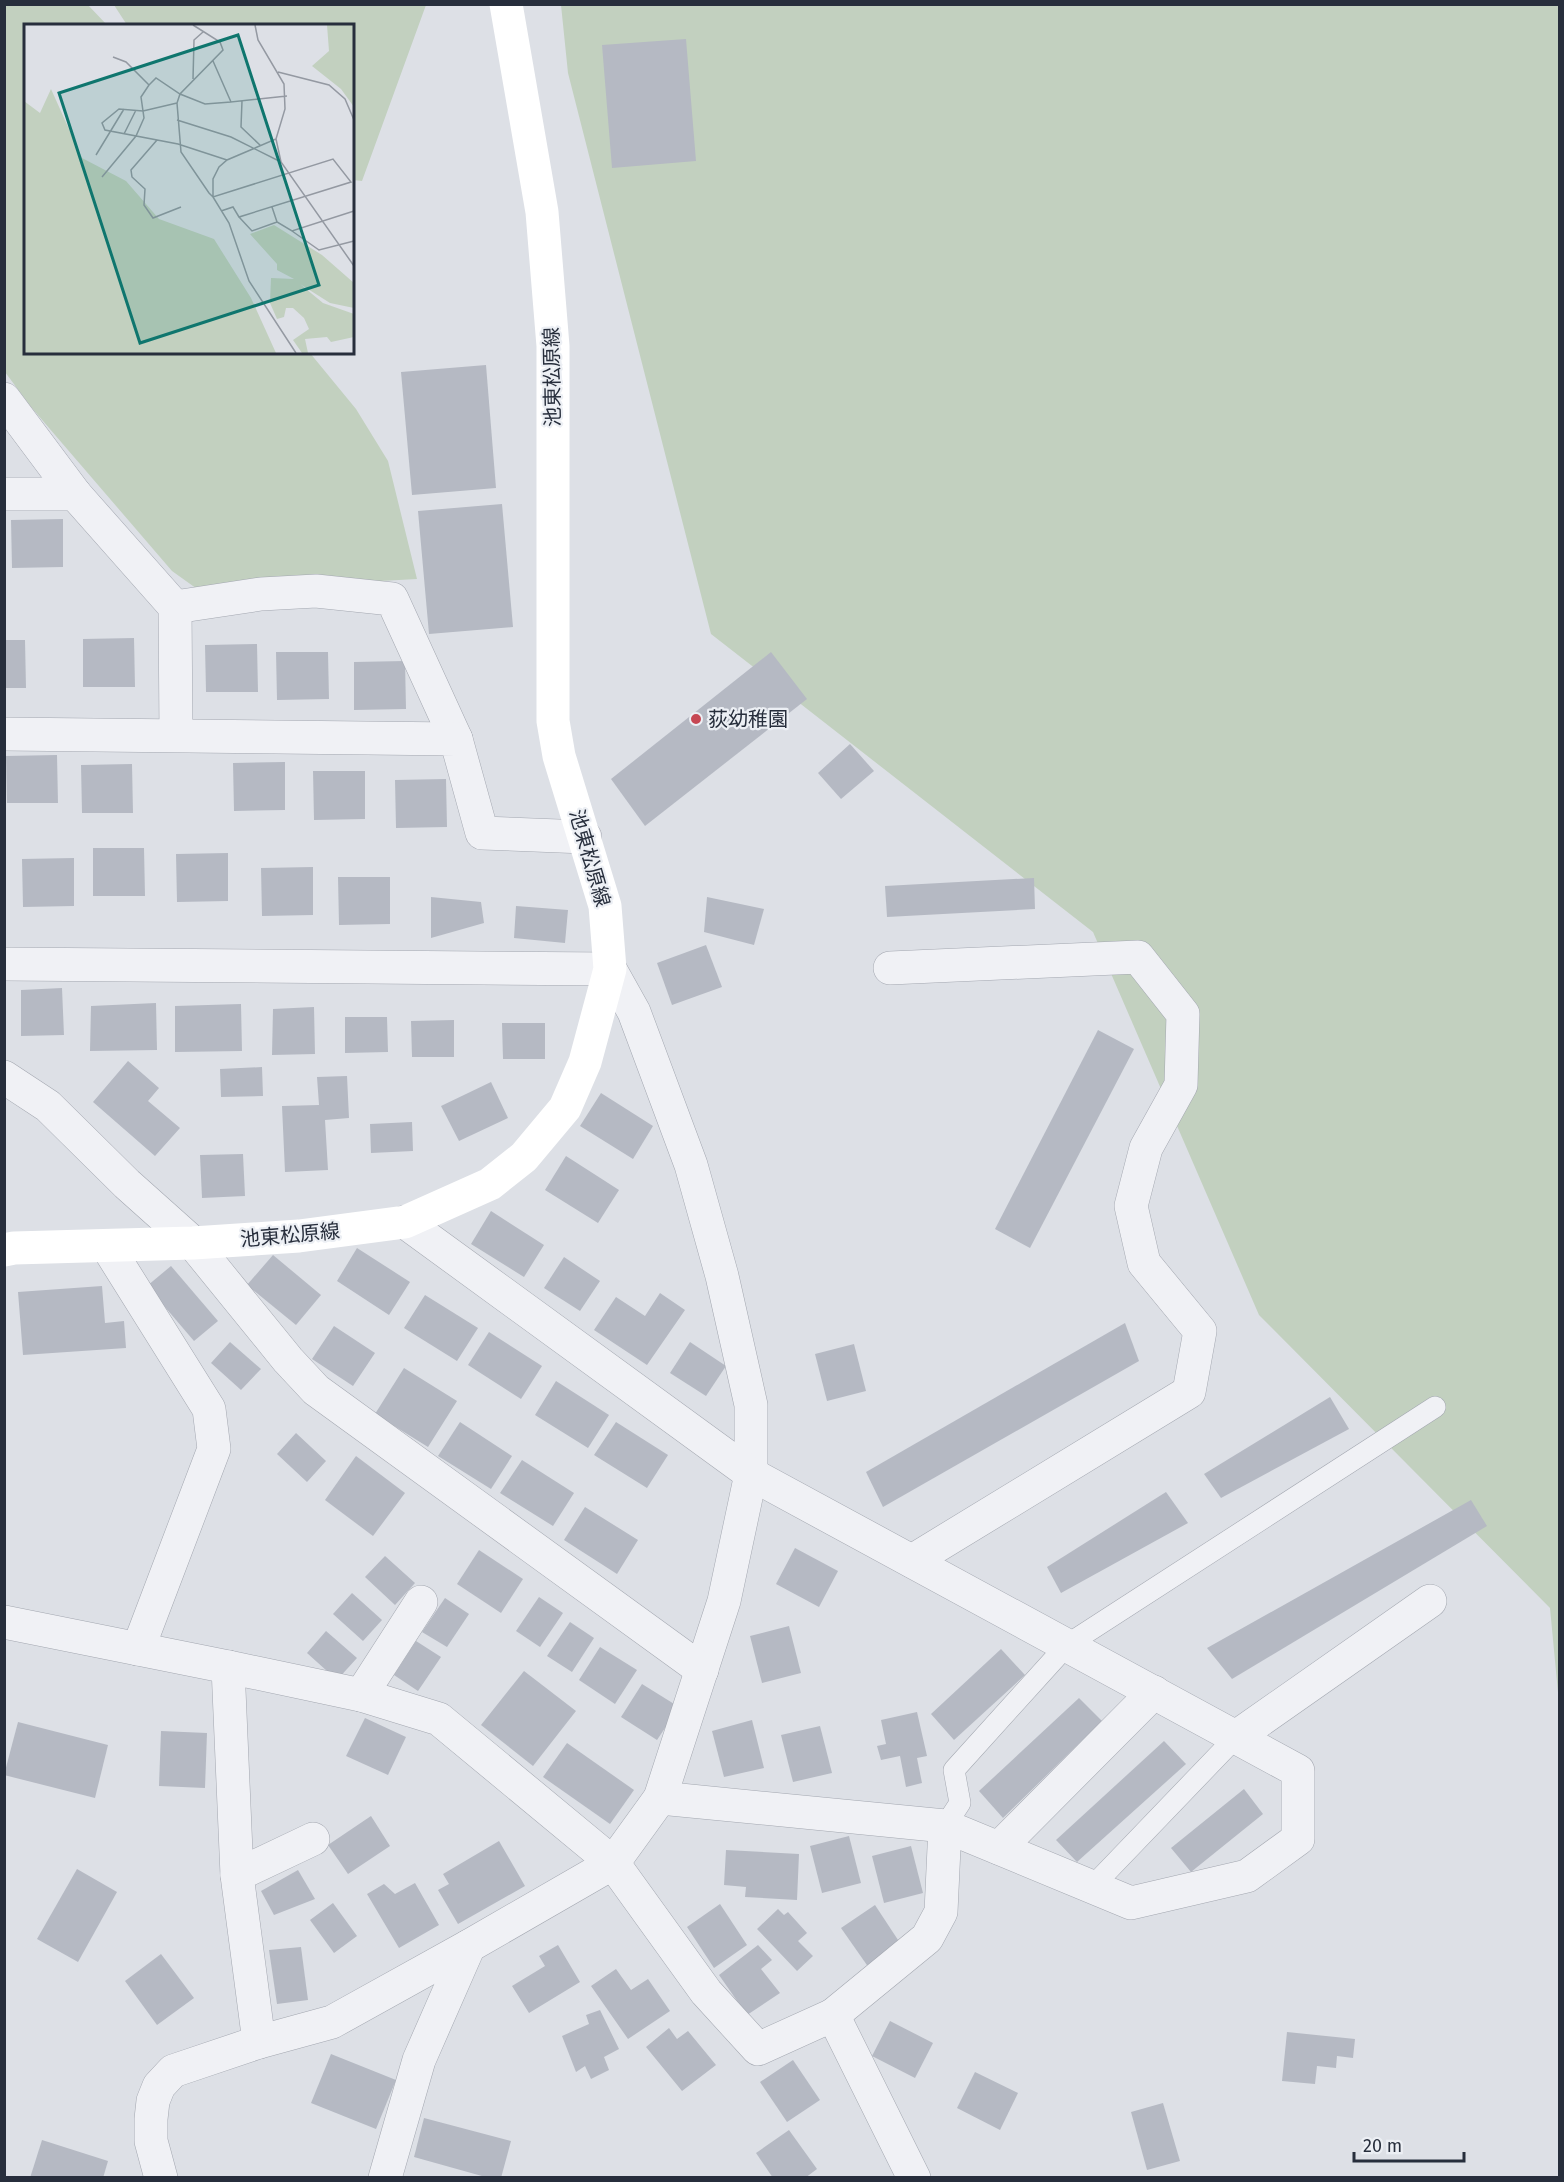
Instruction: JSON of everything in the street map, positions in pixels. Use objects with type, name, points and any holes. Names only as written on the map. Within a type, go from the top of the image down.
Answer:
[{"type":"main road","name":"池東松原線","points":[[4,1250],[193,1243],[299,1236],[405,1222],[490,1184],[524,1157],[565,1108],[585,1062],[610,969],[605,906],[560,756],[553,721],[554,346],[542,212],[506,4]]},
{"type":"street","points":[[4,399],[75,494],[175,607],[176,735]]},
{"type":"street","points":[[4,494],[75,494]]},
{"type":"street","points":[[175,607],[261,594],[316,591],[392,599],[456,739],[482,833],[585,837]]},
{"type":"street","points":[[4,734],[456,739]]},
{"type":"street","points":[[890,968],[1138,957],[1183,1014],[1182,1061],[1181,1085],[1146,1148],[1131,1206],[1144,1263],[1200,1331],[1188,1392],[912,1561]]},
{"type":"street","points":[[4,964],[610,969],[634,1012],[691,1165],[722,1276],[751,1404],[752,1474],[724,1601],[660,1798],[613,1863],[332,2022],[260,2042],[173,2071],[159,2086],[153,2101],[151,2141],[161,2178]]},
{"type":"street","points":[[4,1077],[48,1106],[127,1184],[193,1243],[288,1360],[316,1390],[702,1670]]},
{"type":"street","points":[[405,1222],[752,1474],[1298,1771],[1298,1839],[1247,1876],[1131,1903],[945,1826],[660,1798]]},
{"type":"street","points":[[107,1246],[209,1408],[214,1449],[138,1649]]},
{"type":"street","points":[[1236,1737],[1430,1601]]},
{"type":"street","points":[[361,1695],[421,1602]]},
{"type":"street","points":[[4,1622],[361,1695],[439,1719],[613,1863],[706,1992],[758,2049],[833,2015],[927,1938],[940,1912],[945,1826]]},
{"type":"street","points":[[228,1667],[237,1875],[260,2042]]},
{"type":"street","points":[[999,1848],[1154,1692]]},
{"type":"street","points":[[237,1875],[313,1839]]},
{"type":"street","points":[[385,2178],[419,2060],[469,1946]]},
{"type":"street","points":[[833,2015],[914,2178]]},
{"type":"lane","points":[[945,1826],[960,1803],[954,1770],[1067,1645],[1435,1407]]},
{"type":"lane","points":[[1092,1887],[1236,1737]]},
{"type":"green space","points":[[5,5],[88,5],[106,24],[24,24],[24,354],[311,354],[356,409],[388,461],[417,579],[200,591],[172,571],[31,407],[5,372]]},
{"type":"green space","points":[[114,5],[426,5],[362,181],[354,180],[354,24],[126,24]]},
{"type":"green space","points":[[561,5],[1559,5],[1559,1703],[1550,1608],[1259,1315],[1093,932],[711,634],[568,73]]},
{"type":"building","points":[[686,39],[696,161],[612,168],[602,45]]},
{"type":"building","points":[[486,365],[496,488],[412,495],[401,372]]},
{"type":"building","points":[[502,504],[513,627],[429,634],[418,511]]},
{"type":"building","points":[[63,519],[63,567],[12,568],[11,520]]},
{"type":"building","points":[[134,638],[135,687],[83,687],[83,639]]},
{"type":"building","points":[[4,640],[25,640],[26,688],[4,688]]},
{"type":"building","points":[[257,644],[258,692],[206,692],[205,645]]},
{"type":"building","points":[[276,652],[328,652],[329,699],[277,700]]},
{"type":"building","points":[[771,652],[807,699],[645,826],[611,779]]},
{"type":"building","points":[[405,661],[406,709],[354,710],[354,662]]},
{"type":"building","points":[[850,744],[874,771],[841,799],[818,773]]},
{"type":"building","points":[[57,755],[58,803],[7,803],[6,756]]},
{"type":"building","points":[[285,762],[285,810],[234,811],[233,763]]},
{"type":"building","points":[[132,764],[133,813],[82,813],[81,765]]},
{"type":"building","points":[[313,771],[365,771],[365,819],[314,820]]},
{"type":"building","points":[[446,779],[447,827],[396,828],[395,780]]},
{"type":"building","points":[[93,848],[144,848],[145,896],[93,896]]},
{"type":"building","points":[[228,853],[228,901],[177,902],[176,854]]},
{"type":"building","points":[[74,858],[74,906],[23,907],[22,859]]},
{"type":"building","points":[[313,867],[313,915],[262,916],[261,868]]},
{"type":"building","points":[[338,877],[390,877],[390,924],[339,925]]},
{"type":"building","points":[[1034,878],[1035,909],[887,917],[885,886]]},
{"type":"building","points":[[431,897],[481,902],[484,923],[431,938]]},
{"type":"building","points":[[707,897],[764,909],[754,945],[704,932]]},
{"type":"building","points":[[516,906],[568,910],[565,943],[514,938]]},
{"type":"building","points":[[706,945],[722,987],[672,1005],[657,963]]},
{"type":"building","points":[[62,988],[64,1035],[21,1036],[21,990]]},
{"type":"building","points":[[156,1003],[157,1050],[90,1051],[91,1006]]},
{"type":"building","points":[[241,1004],[242,1051],[175,1052],[175,1006]]},
{"type":"building","points":[[314,1007],[315,1054],[272,1055],[273,1009]]},
{"type":"building","points":[[345,1017],[387,1017],[388,1052],[345,1053]]},
{"type":"building","points":[[454,1020],[454,1057],[412,1057],[411,1021]]},
{"type":"building","points":[[502,1023],[545,1023],[545,1059],[503,1059]]},
{"type":"building","points":[[1098,1030],[1134,1049],[1030,1248],[995,1229]]},
{"type":"building","points":[[128,1061],[159,1088],[148,1101],[180,1128],[155,1156],[93,1102]]},
{"type":"building","points":[[262,1067],[263,1096],[221,1097],[220,1069]]},
{"type":"building","points":[[347,1076],[349,1118],[325,1120],[328,1170],[285,1172],[282,1106],[319,1105],[317,1077]]},
{"type":"building","points":[[491,1082],[508,1118],[459,1141],[441,1106]]},
{"type":"building","points":[[601,1093],[653,1126],[633,1159],[580,1126]]},
{"type":"building","points":[[412,1122],[413,1151],[371,1153],[370,1124]]},
{"type":"building","points":[[243,1154],[245,1196],[202,1198],[200,1155]]},
{"type":"building","points":[[566,1156],[619,1190],[598,1223],[545,1190]]},
{"type":"building","points":[[491,1211],[544,1245],[524,1277],[471,1244]]},
{"type":"building","points":[[357,1248],[410,1282],[389,1315],[337,1281]]},
{"type":"building","points":[[273,1255],[321,1295],[296,1325],[247,1285]]},
{"type":"building","points":[[564,1257],[600,1281],[580,1311],[544,1288]]},
{"type":"building","points":[[171,1266],[218,1321],[194,1341],[147,1286]]},
{"type":"building","points":[[102,1286],[105,1323],[124,1321],[126,1348],[23,1355],[18,1292]]},
{"type":"building","points":[[660,1293],[685,1310],[647,1365],[594,1330],[616,1297],[645,1316]]},
{"type":"building","points":[[425,1295],[478,1328],[457,1361],[404,1328]]},
{"type":"building","points":[[1125,1323],[1139,1361],[883,1507],[866,1472]]},
{"type":"building","points":[[334,1326],[375,1353],[353,1386],[312,1359]]},
{"type":"building","points":[[489,1332],[542,1366],[521,1399],[468,1365]]},
{"type":"building","points":[[230,1342],[261,1369],[241,1390],[211,1363]]},
{"type":"building","points":[[690,1342],[726,1366],[706,1396],[670,1373]]},
{"type":"building","points":[[854,1344],[866,1391],[827,1401],[815,1354]]},
{"type":"building","points":[[404,1368],[457,1401],[428,1447],[375,1414]]},
{"type":"building","points":[[556,1381],[609,1415],[588,1448],[535,1415]]},
{"type":"building","points":[[1330,1397],[1349,1429],[1221,1498],[1204,1474]]},
{"type":"building","points":[[460,1422],[512,1456],[491,1489],[438,1456]]},
{"type":"building","points":[[616,1422],[668,1455],[647,1488],[594,1455]]},
{"type":"building","points":[[296,1433],[326,1461],[307,1482],[277,1454]]},
{"type":"building","points":[[356,1456],[405,1493],[373,1536],[325,1500]]},
{"type":"building","points":[[522,1460],[574,1493],[553,1526],[500,1493]]},
{"type":"building","points":[[1166,1492],[1188,1523],[1061,1593],[1047,1567]]},
{"type":"building","points":[[1471,1500],[1487,1526],[1232,1679],[1207,1648]]},
{"type":"building","points":[[585,1507],[638,1540],[617,1574],[564,1540]]},
{"type":"building","points":[[795,1548],[838,1571],[819,1607],[776,1584]]},
{"type":"building","points":[[479,1550],[523,1579],[501,1613],[457,1584]]},
{"type":"building","points":[[385,1556],[415,1583],[395,1605],[365,1577]]},
{"type":"building","points":[[352,1593],[382,1620],[363,1641],[333,1614]]},
{"type":"building","points":[[539,1597],[563,1613],[540,1647],[516,1631]]},
{"type":"building","points":[[445,1598],[469,1614],[447,1647],[422,1632]]},
{"type":"building","points":[[570,1622],[594,1638],[572,1672],[547,1656]]},
{"type":"building","points":[[789,1626],[801,1673],[762,1683],[750,1636]]},
{"type":"building","points":[[326,1631],[357,1658],[337,1680],[307,1653]]},
{"type":"building","points":[[416,1641],[441,1657],[418,1691],[394,1675]]},
{"type":"building","points":[[600,1647],[637,1670],[615,1704],[579,1680]]},
{"type":"building","points":[[1001,1649],[1025,1675],[954,1740],[931,1714]]},
{"type":"building","points":[[524,1671],[576,1711],[533,1766],[481,1725]]},
{"type":"building","points":[[642,1684],[679,1707],[657,1740],[621,1717]]},
{"type":"building","points":[[1079,1698],[1102,1721],[1003,1818],[979,1791]]},
{"type":"building","points":[[917,1712],[927,1756],[917,1758],[922,1783],[906,1787],[900,1756],[881,1760],[877,1746],[886,1744],[881,1720]]},
{"type":"building","points":[[365,1718],[406,1737],[388,1775],[346,1756]]},
{"type":"building","points":[[752,1720],[764,1768],[724,1777],[712,1731]]},
{"type":"building","points":[[18,1722],[108,1745],[95,1798],[4,1775]]},
{"type":"building","points":[[820,1726],[832,1773],[793,1782],[781,1735]]},
{"type":"building","points":[[161,1731],[207,1733],[205,1788],[159,1786]]},
{"type":"building","points":[[1164,1741],[1186,1764],[1077,1862],[1056,1840]]},
{"type":"building","points":[[567,1743],[634,1790],[610,1824],[543,1777]]},
{"type":"building","points":[[1244,1789],[1263,1814],[1191,1872],[1171,1848]]},
{"type":"building","points":[[371,1816],[390,1846],[348,1874],[328,1845]]},
{"type":"building","points":[[849,1836],[861,1883],[822,1893],[810,1846]]},
{"type":"building","points":[[499,1841],[525,1886],[458,1924],[438,1890],[449,1884],[443,1874]]},
{"type":"building","points":[[911,1846],[923,1893],[884,1903],[872,1856]]},
{"type":"building","points":[[726,1850],[799,1854],[797,1900],[745,1897],[746,1887],[724,1885]]},
{"type":"building","points":[[77,1869],[117,1892],[78,1962],[37,1939]]},
{"type":"building","points":[[298,1870],[315,1899],[274,1915],[261,1891]]},
{"type":"building","points":[[415,1883],[439,1925],[399,1948],[367,1894],[384,1884],[395,1894]]},
{"type":"building","points":[[333,1903],[357,1936],[334,1953],[310,1920]]},
{"type":"building","points":[[720,1904],[747,1945],[714,1968],[687,1927]]},
{"type":"building","points":[[875,1905],[902,1946],[869,1968],[841,1928]]},
{"type":"building","points":[[778,1909],[784,1915],[788,1912],[807,1933],[798,1941],[813,1956],[797,1971],[757,1929]]},
{"type":"building","points":[[558,1945],[580,1982],[529,2013],[512,1986],[545,1966],[539,1956]]},
{"type":"building","points":[[758,1945],[772,1960],[761,1969],[780,1993],[747,2015],[719,1975]]},
{"type":"building","points":[[301,1947],[308,2000],[277,2004],[269,1950]]},
{"type":"building","points":[[161,1954],[194,1998],[157,2025],[125,1981]]},
{"type":"building","points":[[616,1969],[631,1990],[648,1979],[670,2011],[628,2039],[591,1986]]},
{"type":"building","points":[[600,2010],[619,2049],[604,2057],[609,2070],[591,2079],[585,2066],[576,2072],[562,2036],[589,2024],[586,2015]]},
{"type":"building","points":[[890,2021],[933,2043],[915,2078],[872,2056]]},
{"type":"building","points":[[669,2028],[677,2039],[688,2031],[716,2065],[682,2091],[646,2047]]},
{"type":"building","points":[[1287,2032],[1355,2039],[1353,2058],[1337,2056],[1336,2068],[1317,2066],[1315,2084],[1282,2081]]},
{"type":"building","points":[[331,2054],[396,2080],[376,2129],[311,2103]]},
{"type":"building","points":[[793,2060],[820,2100],[787,2122],[760,2082]]},
{"type":"building","points":[[975,2072],[1018,2093],[1000,2130],[957,2108]]},
{"type":"building","points":[[1163,2103],[1180,2161],[1147,2170],[1131,2112]]},
{"type":"building","points":[[424,2118],[511,2141],[501,2178],[489,2178],[414,2157]]},
{"type":"building","points":[[789,2130],[817,2169],[805,2178],[773,2178],[756,2153]]},
{"type":"building","points":[[42,2140],[108,2161],[103,2178],[30,2178]]},
{"type":"place","name":"荻幼稚園","points":[[696,719]]}]
